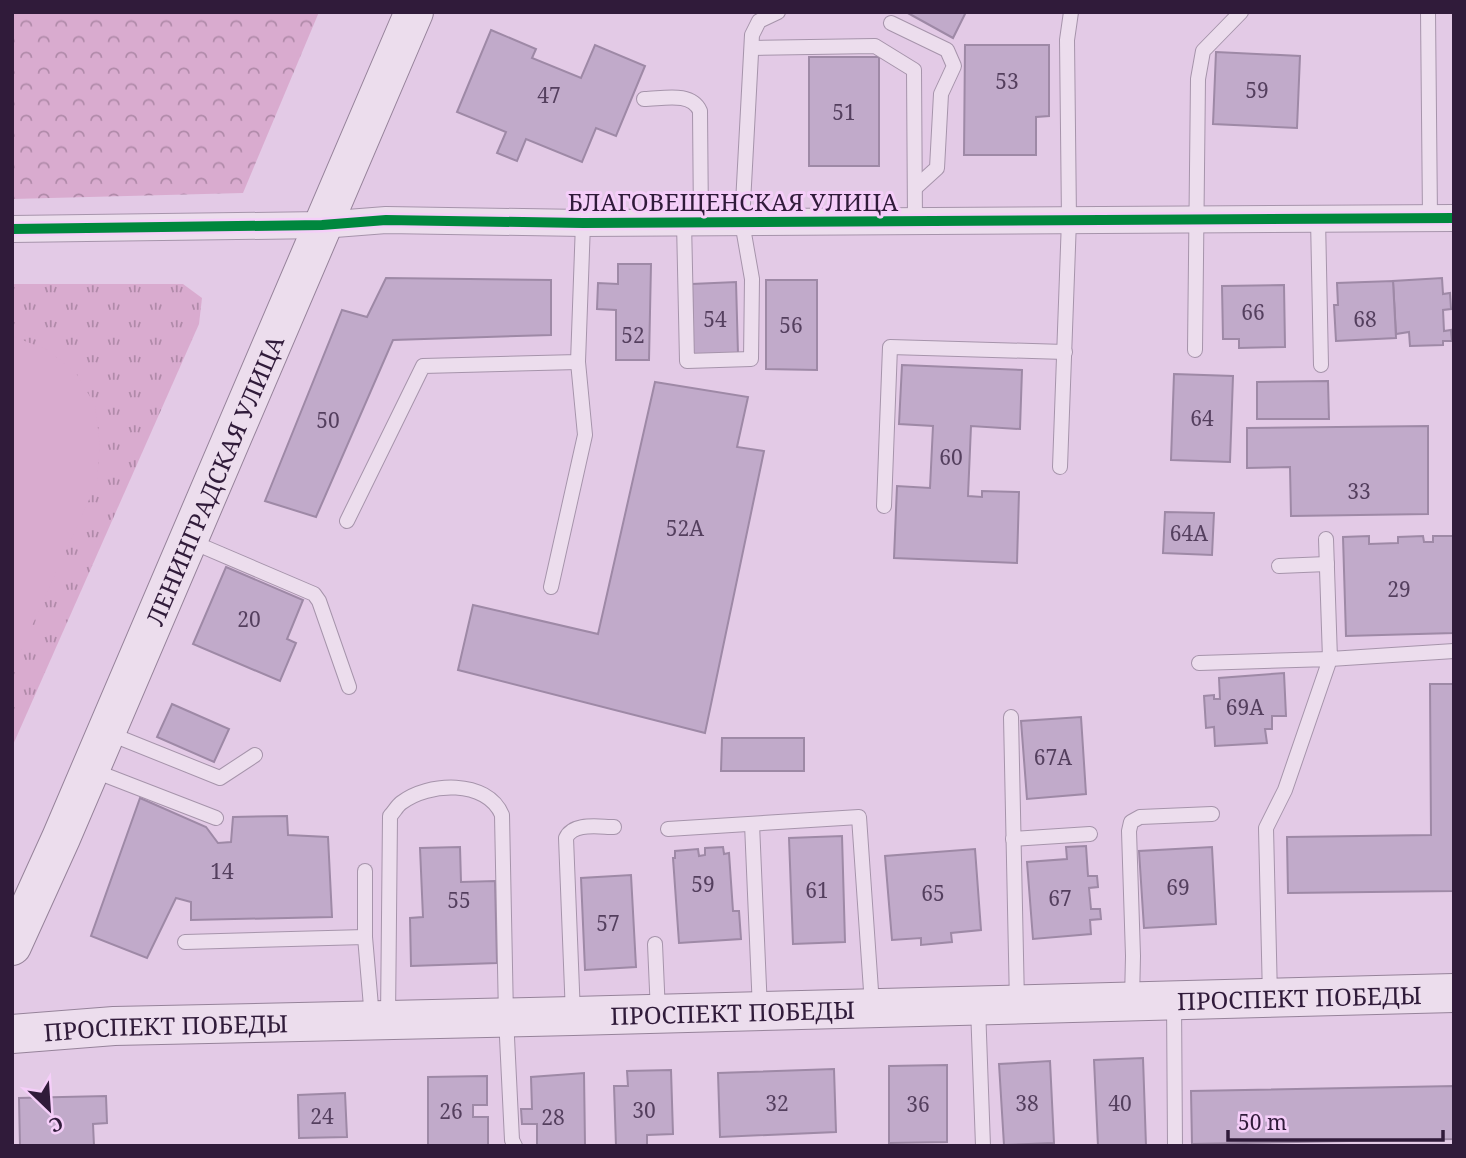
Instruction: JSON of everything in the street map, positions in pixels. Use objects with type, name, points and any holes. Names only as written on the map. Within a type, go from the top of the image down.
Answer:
[{"type":"main road","name":"ЛЕНИНГРАДСКАЯ УЛИЦА","points":[[12,946],[107,732],[414,12]]},
{"type":"main road","name":"ПРОСПЕКТ ПОБЕДЫ","points":[[12,1034],[114,1026],[1454,993]]},
{"type":"street","name":"БЛАГОВЕЩЕНСКАЯ УЛИЦА","points":[[12,229],[322,225],[386,220],[583,223],[1442,218]]},
{"type":"lane","points":[[644,99],[689,98],[696,103],[700,111],[687,361],[751,359],[752,279],[741,222],[752,35],[759,22],[778,12]]},
{"type":"lane","points":[[1060,467],[1069,220],[1067,40],[1071,12]]},
{"type":"lane","points":[[1195,350],[1198,79],[1203,51],[1241,12]]},
{"type":"lane","points":[[1428,12],[1442,218]]},
{"type":"lane","points":[[891,23],[947,50],[954,66],[941,94],[937,168],[915,188]]},
{"type":"lane","points":[[751,48],[875,46],[915,70],[915,222]]},
{"type":"lane","points":[[1318,219],[1321,365]]},
{"type":"lane","points":[[551,587],[585,435],[578,362],[583,223]]},
{"type":"lane","points":[[884,506],[890,347],[1065,352]]},
{"type":"lane","points":[[347,521],[423,366],[578,362]]},
{"type":"lane","points":[[1270,998],[1266,828],[1285,790],[1330,659],[1326,539]]},
{"type":"lane","points":[[188,540],[314,594],[319,601],[349,687]]},
{"type":"lane","points":[[1279,566],[1327,564]]},
{"type":"lane","points":[[1199,663],[1330,659],[1454,651]]},
{"type":"lane","points":[[1011,716],[1017,1005]]},
{"type":"lane","points":[[107,732],[220,778],[255,755]]},
{"type":"lane","points":[[90,770],[216,818]]},
{"type":"lane","points":[[380,1020],[390,816],[401,803],[434,789],[470,789],[498,804],[502,815],[506,1017],[512,1139],[515,1146]]},
{"type":"lane","points":[[1132,1002],[1131,822],[1140,817],[1212,814]]},
{"type":"lane","points":[[668,829],[859,817],[872,1008]]},
{"type":"lane","points":[[752,824],[760,1012]]},
{"type":"lane","points":[[573,1016],[566,838],[575,828],[614,827]]},
{"type":"lane","points":[[1013,839],[1090,834]]},
{"type":"lane","points":[[365,872],[365,937],[380,1020]]},
{"type":"lane","points":[[185,942],[365,937]]},
{"type":"lane","points":[[655,944],[658,1014]]},
{"type":"lane","points":[[1174,1000],[1175,1146]]},
{"type":"lane","points":[[978,1006],[984,1146]]},
{"type":"green space","points":[[12,12],[319,12],[243,193],[12,199]]},
{"type":"green space","points":[[12,284],[183,284],[202,298],[199,324],[12,747]]},
{"type":"green space","points":[[12,336],[48,350],[76,373],[95,405],[100,445],[97,482],[12,670]]},
{"type":"building","points":[[906,12],[966,12],[953,38]]},
{"type":"building","points":[[491,30],[536,49],[532,58],[581,78],[595,45],[645,66],[616,136],[596,128],[582,162],[526,139],[517,161],[497,153],[506,132],[457,112]]},
{"type":"building","points":[[965,45],[1049,45],[1049,116],[1036,117],[1036,155],[964,155]]},
{"type":"building","points":[[1216,52],[1300,56],[1297,128],[1213,124]]},
{"type":"building","points":[[809,57],[879,57],[879,166],[809,166]]},
{"type":"building","points":[[618,264],[651,264],[649,360],[616,360],[616,310],[597,309],[598,283],[618,284]]},
{"type":"building","points":[[386,278],[551,280],[551,335],[393,340],[316,517],[265,501],[342,310],[367,317]]},
{"type":"building","points":[[1442,278],[1443,294],[1450,293],[1451,309],[1443,310],[1444,331],[1451,330],[1452,341],[1443,341],[1443,345],[1410,346],[1409,332],[1396,334],[1393,281]]},
{"type":"building","points":[[766,280],[817,280],[817,370],[766,369]]},
{"type":"building","points":[[1393,281],[1396,338],[1336,341],[1334,305],[1338,305],[1337,283]]},
{"type":"building","points":[[736,282],[738,354],[693,355],[692,284]]},
{"type":"building","points":[[1284,285],[1285,347],[1239,348],[1239,339],[1223,339],[1222,286]]},
{"type":"building","points":[[902,365],[1022,370],[1020,429],[971,426],[968,496],[982,497],[982,491],[1019,492],[1017,563],[894,558],[897,486],[930,488],[933,426],[899,424]]},
{"type":"building","points":[[1174,374],[1233,376],[1230,462],[1171,460]]},
{"type":"building","points":[[1328,381],[1329,419],[1257,419],[1257,382]]},
{"type":"building","points":[[655,382],[748,397],[737,447],[764,451],[705,733],[458,670],[473,605],[598,634]]},
{"type":"building","points":[[1428,426],[1428,514],[1291,516],[1290,467],[1247,468],[1247,428]]},
{"type":"building","points":[[1165,512],[1214,513],[1212,555],[1163,553]]},
{"type":"building","points":[[1369,536],[1369,544],[1398,543],[1398,537],[1423,536],[1424,542],[1433,542],[1433,536],[1454,536],[1454,633],[1346,636],[1343,537]]},
{"type":"building","points":[[226,567],[303,600],[287,639],[296,643],[280,681],[193,644]]},
{"type":"building","points":[[1284,673],[1286,716],[1272,716],[1272,729],[1265,729],[1267,743],[1215,746],[1214,727],[1206,728],[1204,696],[1214,695],[1214,699],[1220,699],[1219,678]]},
{"type":"building","points":[[1430,684],[1454,684],[1454,891],[1288,893],[1287,837],[1431,835]]},
{"type":"building","points":[[172,704],[229,729],[214,762],[157,737]]},
{"type":"building","points":[[1081,717],[1086,794],[1027,799],[1021,721]]},
{"type":"building","points":[[722,738],[804,738],[804,771],[721,771]]},
{"type":"building","points":[[140,798],[206,827],[218,843],[231,842],[233,817],[287,816],[288,835],[328,837],[332,917],[191,920],[191,902],[176,898],[147,958],[91,936]]},
{"type":"building","points":[[842,836],[845,942],[793,944],[789,838]]},
{"type":"building","points":[[1086,846],[1088,876],[1097,876],[1098,887],[1089,888],[1091,909],[1100,909],[1101,919],[1090,920],[1091,934],[1033,939],[1027,862],[1067,859],[1066,847]]},
{"type":"building","points":[[460,847],[461,882],[495,881],[497,963],[411,966],[410,918],[423,917],[420,848]]},
{"type":"building","points":[[723,847],[724,854],[729,853],[733,911],[739,911],[741,939],[679,943],[673,858],[675,851],[698,849],[699,856],[705,855],[705,848]]},
{"type":"building","points":[[1212,847],[1216,924],[1144,928],[1139,851]]},
{"type":"building","points":[[975,849],[981,930],[951,933],[952,942],[921,945],[921,938],[892,940],[885,856]]},
{"type":"building","points":[[631,875],[636,967],[585,970],[581,878]]},
{"type":"building","points":[[1143,1058],[1146,1146],[1098,1146],[1094,1060]]},
{"type":"building","points":[[1050,1061],[1054,1143],[1004,1145],[999,1064]]},
{"type":"building","points":[[947,1065],[947,1142],[889,1143],[889,1066]]},
{"type":"building","points":[[834,1069],[836,1132],[720,1137],[718,1073]]},
{"type":"building","points":[[671,1070],[673,1134],[647,1135],[647,1146],[616,1146],[614,1086],[628,1086],[627,1071]]},
{"type":"building","points":[[584,1073],[585,1146],[537,1146],[537,1124],[522,1124],[521,1109],[532,1109],[531,1077]]},
{"type":"building","points":[[487,1076],[487,1105],[473,1105],[473,1117],[488,1117],[488,1146],[428,1146],[428,1077]]},
{"type":"building","points":[[1454,1086],[1454,1139],[1192,1144],[1191,1091]]},
{"type":"building","points":[[345,1093],[347,1137],[299,1138],[298,1095]]},
{"type":"building","points":[[106,1096],[107,1123],[93,1124],[94,1146],[20,1146],[19,1098]]},
{"type":"cycle path","points":[[12,229],[322,225],[386,220],[583,223],[1454,218]]}]
